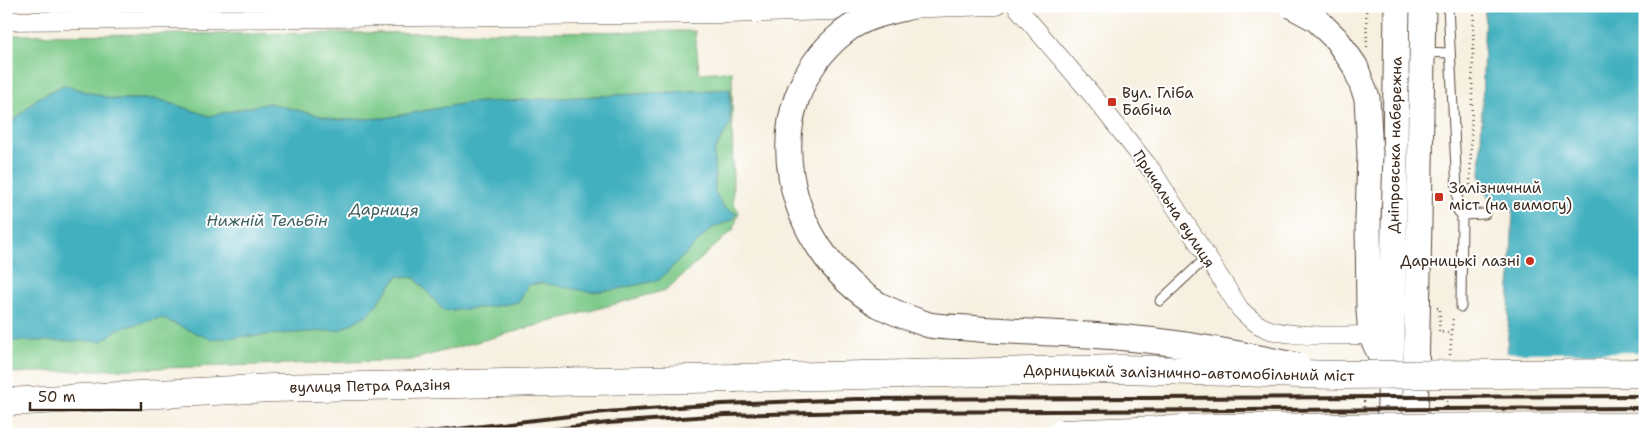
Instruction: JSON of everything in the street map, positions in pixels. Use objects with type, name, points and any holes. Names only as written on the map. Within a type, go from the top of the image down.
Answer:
[{"type":"main road","points":[[913,6],[874,16],[845,32],[824,52],[808,74],[797,96],[789,130],[788,150],[792,182],[801,215],[826,255],[854,287],[880,305],[930,325],[1127,338],[1223,350],[1337,375]]},
{"type":"main road","points":[[1292,6],[1316,19],[1337,40],[1355,66],[1367,98],[1370,153],[1368,220],[1371,335],[1384,362],[1391,370]]},
{"type":"main road","name":"Дніпровська набережна","points":[[1389,434],[1397,6]]},
{"type":"main road","name":"Дніпровська набережна","points":[[1416,434],[1423,6]]},
{"type":"main road","name":"Дарницький залізнично-автомобільний міст","points":[[734,378],[1120,369],[1337,375],[1645,373]]},
{"type":"main road","name":"вулиця Петра Радзіня","points":[[6,402],[272,388],[734,378]]},
{"type":"main road","points":[[1061,434],[1220,428],[1645,428]]},
{"type":"street","points":[[6,21],[727,14],[996,6]]},
{"type":"street","name":"Причальна вулиця","points":[[1016,6],[1089,91],[1153,172],[1240,309],[1254,322],[1266,329],[1287,333],[1371,335]]},
{"type":"lane","points":[[1448,6],[1460,213],[1461,307]]},
{"type":"lane","points":[[1422,52],[1450,53]]},
{"type":"lane","points":[[1460,213],[1485,214]]},
{"type":"lane","points":[[1160,301],[1206,258]]},
{"type":"path","points":[[1460,213],[1470,196],[1474,6]]},
{"type":"path","points":[[1440,308],[1439,332],[1452,333]]},
{"type":"path","points":[[1450,360],[1453,314]]},
{"type":"path","points":[[1446,415],[1448,388]]},
{"type":"green space","points":[[695,31],[699,73],[732,71],[733,202],[739,212],[733,230],[666,290],[411,360],[6,373],[6,282],[370,313],[398,276],[415,278],[444,311],[519,302],[528,285],[541,283],[563,286],[659,280],[712,228],[732,220],[715,192],[714,152],[730,124],[730,89],[466,103],[385,118],[337,120],[269,103],[209,116],[158,99],[112,99],[63,85],[38,98],[6,128],[6,35]]},
{"type":"water","points":[[1485,6],[1645,6],[1645,434],[1507,360],[1513,206],[1499,204],[1490,199],[1480,177]]},
{"type":"water","name":"Нижній Тельбін","points":[[63,85],[112,99],[158,99],[209,116],[269,103],[337,120],[385,118],[466,103],[730,89],[730,124],[714,152],[715,192],[723,207],[737,214],[732,220],[712,228],[659,280],[614,290],[590,292],[541,283],[528,285],[519,302],[444,311],[415,278],[398,276],[370,313],[340,330],[210,339],[161,318],[118,329],[103,341],[6,341],[6,128],[38,98]]},
{"type":"pier","points":[[1645,352],[1645,434],[1484,434],[1504,353]]},
{"type":"railway","points":[[413,434],[605,412],[722,404],[857,399],[1645,396]]},
{"type":"railway","points":[[512,434],[608,423],[725,415],[860,412],[1645,408]]},
{"type":"place","name":"Вул. Гліба Бабіча","points":[[1112,102]]},
{"type":"place","name":"Залізничний міст (на вимогу)","points":[[1439,197]]},
{"type":"place","name":"Дарницькі лазні","points":[[1530,261]]},
{"type":"water label","name":"Дарниця","points":[[384,209]]}]
